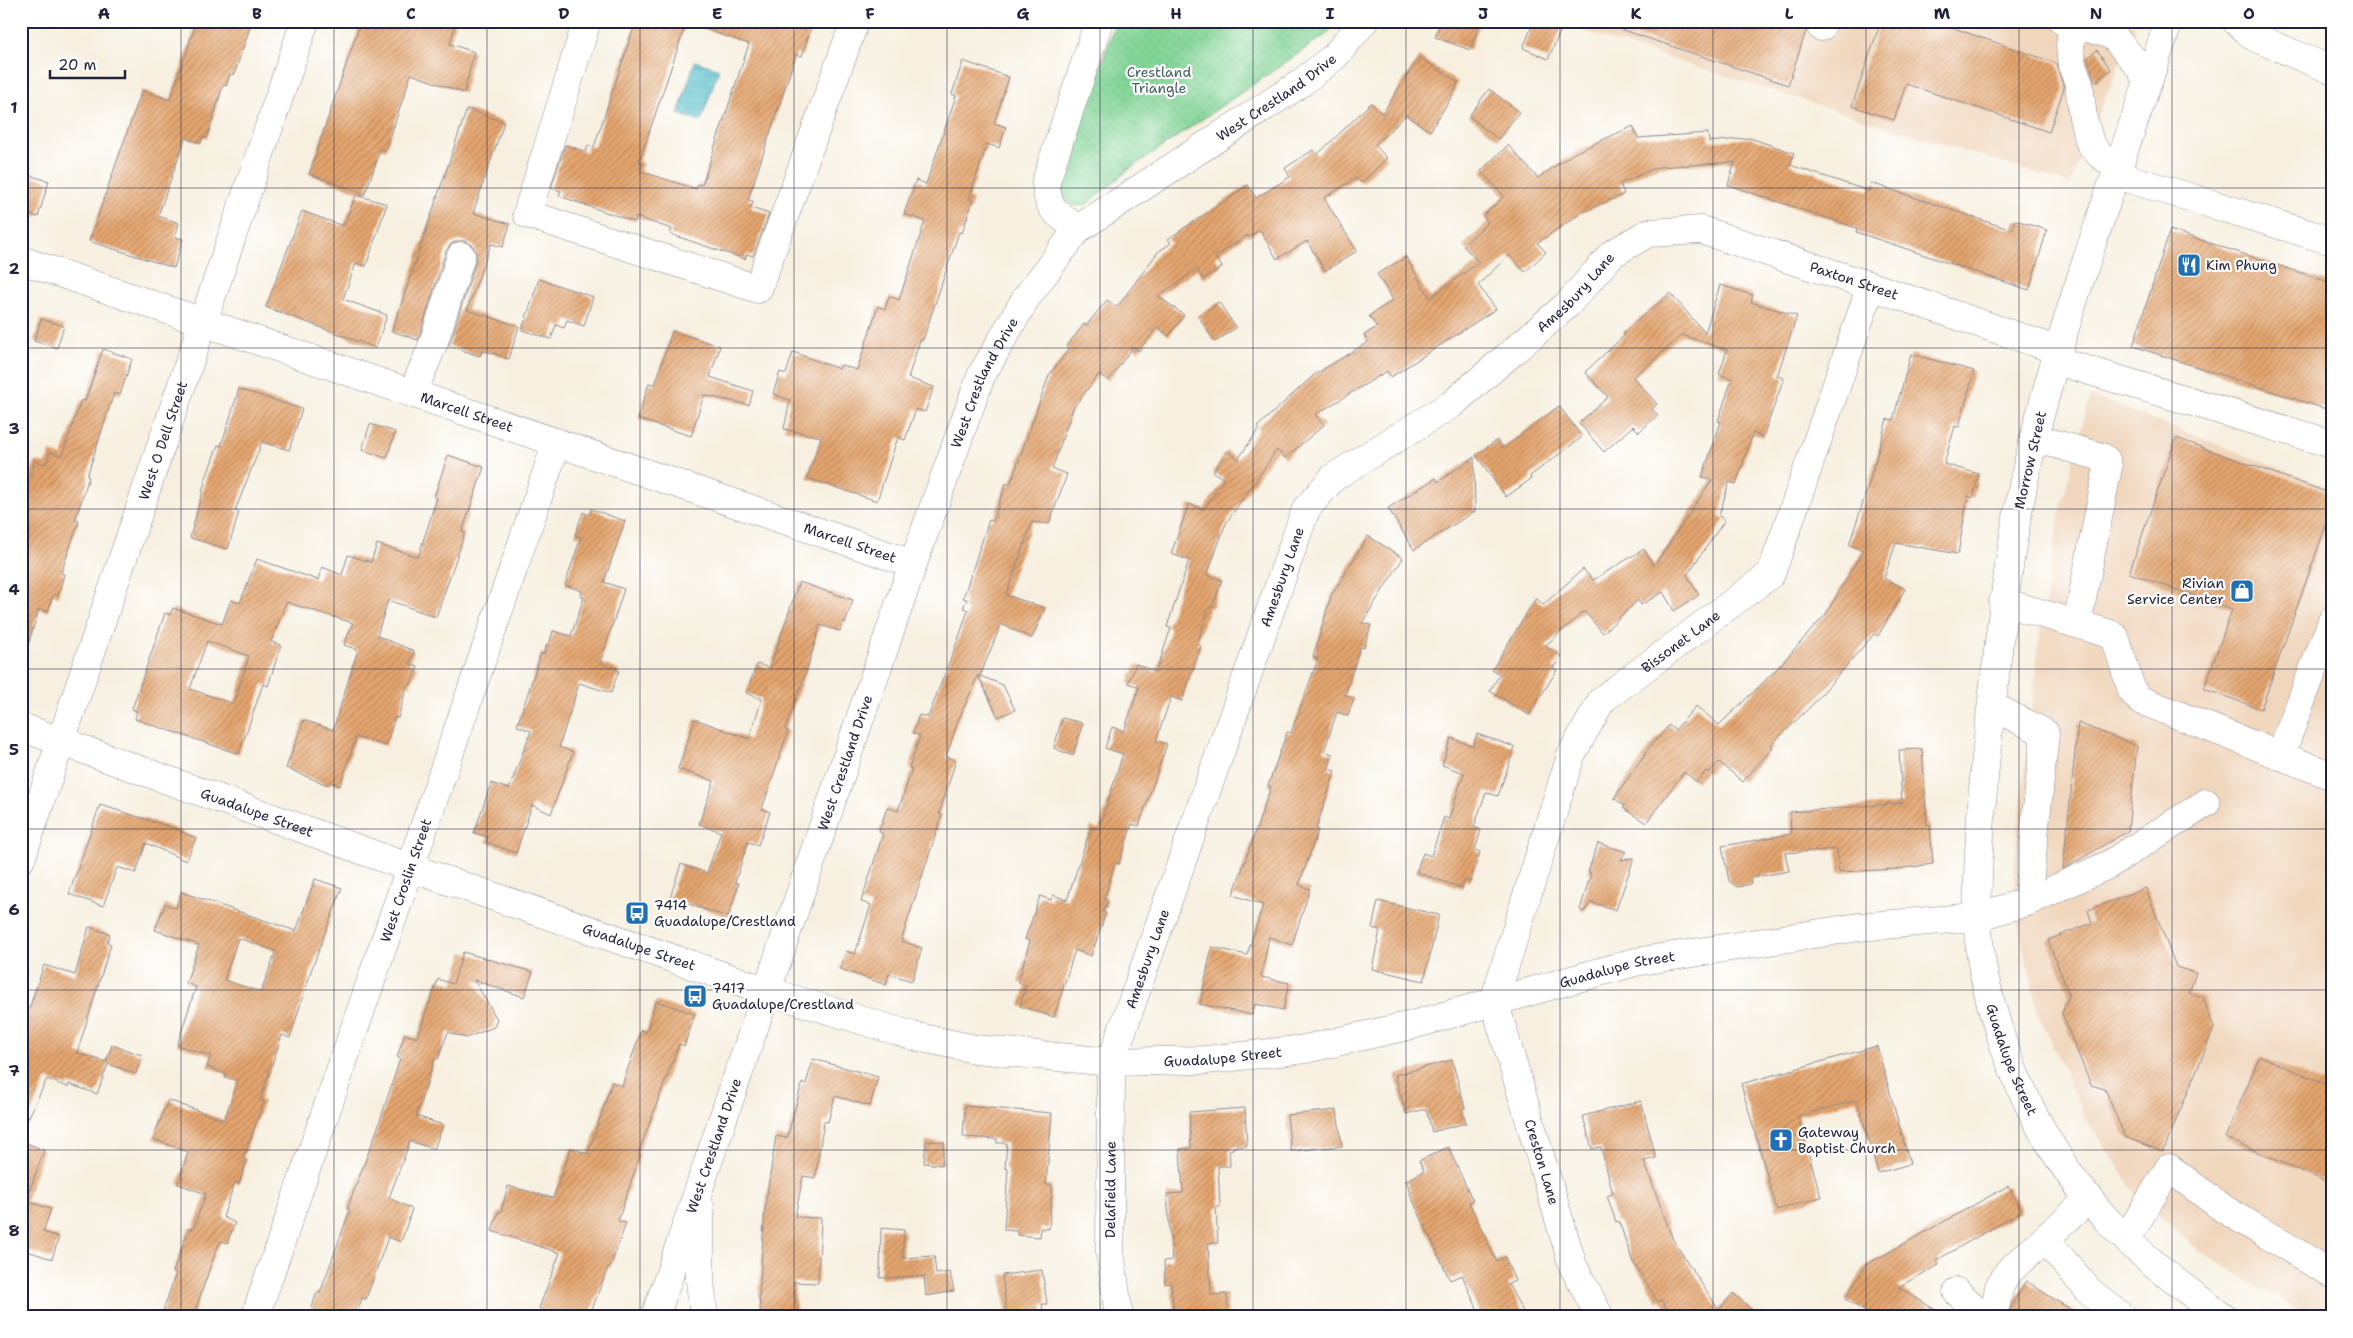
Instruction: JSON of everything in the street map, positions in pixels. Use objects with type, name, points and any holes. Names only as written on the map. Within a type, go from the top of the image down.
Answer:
[{"type":"street","name":"West O Dell Street","points":[[21,859],[205,321],[305,21]]},
{"type":"street","points":[[587,21],[527,214],[758,289],[855,21]]},
{"type":"street","points":[[1078,229],[1052,210],[1046,192],[1046,181],[1099,21]]},
{"type":"street","name":"West Crestland Drive","points":[[655,1317],[913,564],[981,376],[1026,298],[1078,229],[1301,83],[1335,56],[1364,21]]},
{"type":"street","name":"Morrow Street","points":[[1976,917],[1983,774],[2007,571],[2034,438],[2056,355],[2169,21]]},
{"type":"street","points":[[2236,21],[2254,37],[2332,70]]},
{"type":"street","points":[[2148,82],[2139,66],[2103,26],[2068,22],[2072,66],[2079,83],[2082,118],[2090,143],[2118,171],[2332,241]]},
{"type":"street","name":"Paxton Street","points":[[1648,233],[1701,230],[1871,286],[2056,355],[2332,444]]},
{"type":"street","name":"Amesbury Lane","points":[[1111,1062],[1306,509],[1334,477],[1452,404],[1567,305],[1612,254],[1648,233]]},
{"type":"street","points":[[413,392],[432,347],[461,256]]},
{"type":"street","name":"Marcell Street","points":[[21,260],[205,321],[913,564]]},
{"type":"street","name":"Bissonet Lane","points":[[1494,1001],[1571,755],[1602,700],[1771,574],[1871,286]]},
{"type":"street","points":[[2034,438],[2102,457],[2106,460],[2108,467],[2077,624]]},
{"type":"street","name":"West Croslin Street","points":[[255,1317],[558,442]]},
{"type":"street","points":[[2004,602],[2115,637],[2132,691],[2140,700],[2332,776]]},
{"type":"street","points":[[2280,756],[2332,620]]},
{"type":"street","points":[[1992,706],[2045,733],[2027,902]]},
{"type":"street","name":"Guadalupe Street","points":[[21,727],[410,868],[767,991],[914,1036],[985,1050],[1111,1062],[1206,1060],[1305,1049],[1412,1024],[1635,962],[1859,927],[1976,917],[1986,984],[2005,1047],[2029,1106],[2064,1167],[2109,1222],[2162,1271],[2224,1317]]},
{"type":"street","points":[[1976,917],[2027,902],[2108,866],[2206,803]]},
{"type":"street","name":"Creston Lane","points":[[1494,1001],[1573,1266],[1600,1317]]},
{"type":"street","name":"Delafield Lane","points":[[1111,1062],[1110,1251],[1119,1317]]},
{"type":"street","points":[[2127,1238],[2169,1168],[2224,1209],[2332,1274]]},
{"type":"street","points":[[701,1183],[700,1281],[704,1317]]},
{"type":"street","points":[[1957,1292],[1982,1315],[1996,1304],[1999,1287],[2009,1271],[2090,1198]]},
{"type":"street","points":[[2045,1240],[2088,1290],[2122,1317]]},
{"type":"shaded area","points":[[1579,21],[2121,21],[2135,26],[2070,184],[1576,29]]},
{"type":"shaded area","points":[[2090,395],[2332,489],[2332,1317],[2309,1317],[2200,1252],[2136,1194],[2086,1119],[2039,1016],[2017,919],[2014,866],[2039,642],[2061,507]]},
{"type":"green space","name":"Crestland Triangle","points":[[1116,21],[1339,21],[1327,34],[1128,170],[1086,205],[1076,206],[1065,200],[1060,187]]},
{"type":"water","points":[[695,61],[719,69],[701,121],[678,114]]},
{"type":"building","points":[[197,21],[252,21],[234,75],[230,74],[226,86],[223,85],[207,138],[203,137],[201,143],[185,138],[158,216],[179,223],[175,237],[183,239],[174,268],[89,241],[142,90],[170,100]]},
{"type":"building","points":[[361,21],[456,21],[450,44],[474,52],[464,93],[411,74],[386,150],[381,148],[365,194],[309,174]]},
{"type":"building","points":[[636,21],[687,21],[639,162],[643,163],[640,171],[696,189],[698,184],[702,185],[749,44],[693,25],[694,21],[813,21],[802,56],[796,54],[748,200],[753,201],[751,208],[769,214],[753,256],[747,254],[745,259],[720,251],[670,234],[672,229],[636,217],[635,222],[559,196],[561,191],[551,188],[565,145],[586,152],[588,145],[594,147]]},
{"type":"building","points":[[1441,21],[1481,21],[1470,50],[1435,37]]},
{"type":"building","points":[[1534,21],[1565,21],[1548,59],[1523,48]]},
{"type":"building","points":[[1608,21],[1806,21],[1806,31],[1788,85],[1608,25]]},
{"type":"building","points":[[1881,21],[1933,21],[2056,63],[2064,88],[2049,132],[1906,84],[1894,120],[1852,106]]},
{"type":"building","points":[[2097,50],[2111,70],[2095,82],[2087,58]]},
{"type":"building","points":[[1419,57],[1458,82],[1454,93],[1430,131],[1406,115],[1375,145],[1387,158],[1361,183],[1356,178],[1324,198],[1357,251],[1325,271],[1307,241],[1277,259],[1260,230],[1248,237],[1247,235],[1215,257],[1222,267],[1203,279],[1197,269],[1158,296],[1184,315],[1169,336],[1157,327],[1139,351],[1133,347],[1108,381],[1099,374],[1073,408],[1052,469],[1067,474],[1049,524],[1032,522],[1006,595],[1045,608],[1032,638],[1001,624],[980,676],[1003,685],[1015,710],[998,717],[978,675],[958,721],[946,757],[956,760],[939,814],[942,815],[901,941],[922,948],[912,981],[889,974],[886,985],[840,969],[846,951],[855,954],[871,905],[861,902],[883,834],[879,832],[887,807],[898,811],[912,769],[909,768],[920,736],[913,733],[919,715],[928,717],[959,637],[968,610],[963,608],[967,599],[963,598],[989,520],[993,521],[1006,483],[1010,485],[1049,375],[1069,349],[1066,347],[1084,324],[1086,326],[1107,300],[1117,307],[1158,252],[1171,243],[1168,239],[1248,185],[1256,198],[1290,177],[1285,168],[1313,150],[1317,155],[1371,103],[1382,114]]},
{"type":"building","points":[[963,61],[1009,77],[994,123],[1006,127],[999,148],[987,144],[969,199],[973,200],[962,233],[959,232],[923,340],[920,340],[908,378],[934,387],[925,412],[916,409],[905,440],[898,437],[877,501],[807,478],[821,437],[784,429],[790,400],[773,394],[780,372],[786,374],[793,352],[839,369],[841,365],[857,370],[878,306],[885,309],[889,296],[899,300],[925,221],[904,214],[916,180],[926,184],[956,96],[952,94]]},
{"type":"building","points":[[1489,89],[1519,112],[1498,139],[1469,116]]},
{"type":"building","points":[[467,109],[504,122],[473,213],[510,224],[503,247],[491,244],[467,310],[519,326],[509,359],[482,351],[480,356],[449,346],[476,260],[476,252],[473,246],[465,241],[457,241],[451,244],[446,251],[418,340],[392,331]]},
{"type":"building","points":[[1633,126],[1638,138],[1708,133],[1709,142],[1750,138],[1794,153],[1790,165],[1869,191],[1871,183],[2012,230],[2015,220],[2047,230],[2029,290],[1856,232],[1857,228],[1728,185],[1735,162],[1659,167],[1650,170],[1620,184],[1624,194],[1581,213],[1537,243],[1546,252],[1525,272],[1509,255],[1478,285],[1496,309],[1391,377],[1387,371],[1315,415],[1324,425],[1285,458],[1277,450],[1226,523],[1207,575],[1222,580],[1212,608],[1209,607],[1197,644],[1201,646],[1182,701],[1171,697],[1156,741],[1167,744],[1139,826],[1132,824],[1119,864],[1115,863],[1104,899],[1108,900],[1103,912],[1106,913],[1091,956],[1075,950],[1054,1017],[1020,1006],[1026,985],[1018,982],[1030,941],[1025,939],[1040,896],[1051,900],[1053,895],[1067,900],[1091,827],[1099,829],[1123,754],[1105,748],[1112,727],[1124,731],[1139,687],[1128,683],[1136,664],[1156,672],[1171,628],[1167,627],[1189,560],[1171,554],[1189,504],[1204,509],[1224,479],[1213,472],[1227,451],[1238,459],[1259,429],[1257,427],[1314,375],[1368,342],[1364,335],[1377,327],[1369,316],[1393,300],[1377,274],[1406,257],[1430,298],[1479,262],[1463,246],[1488,222],[1483,216],[1504,196],[1481,171],[1508,145],[1538,178],[1574,153]]},
{"type":"building","points":[[21,173],[49,181],[38,217],[21,212]]},
{"type":"building","points":[[356,195],[387,204],[366,266],[356,263],[343,299],[387,315],[376,348],[266,307],[302,211],[343,226]]},
{"type":"building","points":[[2170,230],[2332,283],[2332,411],[2133,346]]},
{"type":"building","points":[[539,279],[593,297],[584,326],[567,320],[564,328],[556,325],[551,339],[522,330]]},
{"type":"building","points":[[1720,285],[1753,295],[1751,302],[1797,316],[1777,376],[1784,378],[1763,437],[1753,433],[1736,484],[1729,482],[1719,516],[1725,520],[1687,575],[1699,595],[1674,611],[1663,592],[1641,605],[1638,600],[1603,633],[1584,611],[1545,646],[1561,656],[1553,668],[1557,670],[1529,715],[1490,691],[1500,674],[1492,670],[1536,598],[1543,605],[1583,569],[1593,580],[1644,549],[1654,566],[1712,480],[1702,477],[1721,422],[1718,421],[1732,379],[1719,374],[1727,350],[1682,335],[1633,377],[1657,404],[1652,409],[1658,415],[1639,432],[1633,426],[1604,452],[1579,423],[1608,397],[1585,372],[1625,335],[1623,333],[1670,293],[1705,333]]},
{"type":"building","points":[[1219,302],[1236,328],[1215,342],[1198,316]]},
{"type":"building","points":[[41,319],[64,326],[57,348],[34,341]]},
{"type":"building","points":[[672,331],[720,346],[710,377],[753,391],[749,405],[704,395],[691,436],[638,419],[649,383],[655,385]]},
{"type":"building","points":[[103,349],[132,359],[120,395],[114,393],[87,476],[89,477],[75,520],[79,521],[61,573],[64,574],[58,596],[53,594],[48,612],[39,609],[26,651],[21,651],[21,503],[35,461],[46,464],[50,452],[62,456],[81,400],[85,401]]},
{"type":"building","points":[[1911,354],[1974,371],[1959,427],[1955,426],[1944,464],[1979,474],[1973,498],[1968,496],[1958,554],[1896,543],[1884,578],[1905,589],[1878,636],[1874,634],[1813,704],[1771,745],[1773,747],[1743,782],[1719,762],[1709,773],[1706,771],[1697,782],[1684,772],[1646,823],[1623,808],[1625,806],[1614,798],[1649,748],[1669,725],[1675,730],[1696,706],[1719,725],[1773,673],[1826,614],[1863,550],[1849,545],[1887,419],[1893,420]]},
{"type":"building","points":[[239,389],[302,409],[289,450],[262,442],[235,511],[239,512],[228,549],[190,538],[206,478],[218,445],[221,446]]},
{"type":"building","points":[[1559,406],[1582,437],[1530,476],[1531,479],[1506,497],[1476,455],[1497,440],[1503,448]]},
{"type":"building","points":[[370,424],[395,432],[387,458],[362,450]]},
{"type":"building","name":"Rivian Service Center","points":[[2176,438],[2332,494],[2332,508],[2261,709],[2204,689],[2232,609],[2129,573]]},
{"type":"building","points":[[448,455],[484,467],[462,532],[465,533],[436,617],[388,600],[377,636],[414,651],[409,663],[418,667],[410,686],[407,685],[398,718],[395,717],[386,746],[356,737],[340,786],[330,782],[329,785],[322,783],[286,768],[304,720],[333,730],[358,650],[344,645],[353,623],[286,602],[271,642],[281,645],[268,686],[263,684],[239,754],[135,719],[137,711],[132,709],[165,613],[170,615],[173,608],[222,624],[231,600],[240,603],[257,559],[318,580],[322,567],[342,575],[348,555],[371,562],[377,544],[418,557],[437,498],[434,497]],"holes":[[[207,641],[249,656],[234,704],[190,689]]]},
{"type":"building","points":[[1474,457],[1475,511],[1414,550],[1388,508],[1436,478],[1438,482]]},
{"type":"building","points":[[591,509],[625,521],[604,582],[624,589],[600,663],[619,670],[611,693],[579,683],[559,747],[573,752],[551,814],[532,805],[516,853],[486,842],[488,837],[474,833],[491,783],[509,789],[531,731],[517,726],[541,653],[544,654],[547,644],[549,645],[553,631],[571,636],[584,597],[580,596],[582,591],[565,585],[581,537],[575,535],[583,512],[589,515]]},
{"type":"building","points":[[1368,536],[1403,558],[1362,623],[1371,625],[1364,648],[1360,647],[1345,695],[1354,698],[1348,716],[1337,712],[1324,751],[1333,754],[1328,769],[1335,771],[1316,829],[1318,830],[1299,885],[1310,889],[1292,945],[1269,937],[1261,977],[1289,983],[1283,1010],[1255,1004],[1252,1015],[1200,1004],[1212,947],[1247,955],[1263,905],[1233,895],[1271,787],[1268,786],[1287,732],[1291,733],[1318,659],[1313,657],[1331,596]]},
{"type":"building","points":[[799,582],[853,600],[845,623],[843,622],[840,631],[820,625],[808,666],[785,730],[788,731],[762,809],[770,812],[758,845],[748,842],[735,882],[739,883],[728,917],[670,898],[681,864],[707,873],[721,832],[699,824],[714,781],[678,769],[695,719],[749,739],[762,699],[746,693],[757,664],[770,668]]},
{"type":"building","points":[[1062,718],[1083,723],[1073,756],[1054,748]]},
{"type":"building","points":[[2078,723],[2137,746],[2128,831],[2063,869]]},
{"type":"building","points":[[1477,734],[1515,747],[1498,796],[1486,792],[1474,827],[1481,830],[1475,850],[1480,852],[1470,882],[1465,880],[1462,888],[1416,872],[1423,853],[1431,856],[1444,817],[1449,819],[1464,773],[1442,765],[1451,738],[1473,746]]},
{"type":"building","points":[[1922,749],[1927,825],[1930,825],[1933,864],[1897,869],[1839,872],[1837,849],[1785,853],[1789,871],[1750,878],[1751,884],[1737,887],[1729,881],[1722,846],[1791,834],[1790,812],[1902,803],[1899,750]]},
{"type":"building","points":[[100,805],[171,827],[196,838],[186,861],[146,843],[136,873],[117,867],[103,906],[69,894]]},
{"type":"building","points":[[1598,843],[1626,852],[1620,860],[1634,858],[1616,910],[1591,902],[1584,912],[1580,910],[1591,873],[1588,872]]},
{"type":"building","points":[[315,879],[342,888],[311,971],[290,1038],[282,1035],[260,1100],[264,1101],[243,1159],[247,1160],[239,1184],[235,1182],[223,1217],[235,1223],[227,1243],[221,1241],[215,1253],[193,1317],[161,1317],[176,1273],[173,1272],[189,1228],[193,1229],[206,1194],[178,1184],[188,1152],[153,1139],[168,1100],[224,1120],[238,1081],[225,1077],[226,1074],[207,1067],[211,1056],[177,1045],[196,987],[186,983],[199,945],[155,930],[165,904],[176,908],[181,892],[296,931]],"holes":[[[238,938],[276,951],[261,992],[224,980]]]},
{"type":"building","points":[[2146,888],[2176,967],[2196,973],[2189,993],[2203,997],[2214,1028],[2163,1152],[2125,1137],[2105,1089],[2091,1085],[2062,1014],[2069,995],[2048,940],[2092,923],[2088,910]]},
{"type":"building","points":[[1378,901],[1439,915],[1424,981],[1372,969],[1380,930],[1372,928]]},
{"type":"building","points":[[89,927],[110,934],[107,943],[111,944],[77,1053],[106,1062],[112,1045],[142,1055],[136,1074],[108,1064],[97,1094],[69,1084],[68,1087],[47,1079],[21,1133],[21,1033],[44,965],[75,975]]},
{"type":"building","points":[[463,952],[533,972],[524,997],[474,980],[497,1019],[494,1027],[466,1038],[448,1032],[438,1059],[435,1058],[416,1116],[443,1125],[434,1149],[410,1141],[389,1198],[412,1209],[401,1242],[388,1237],[366,1299],[362,1298],[356,1317],[309,1317],[317,1292],[320,1293],[350,1210],[347,1209],[377,1130],[400,1059],[397,1057],[405,1034],[417,1038],[438,979],[453,984]]},
{"type":"building","points":[[656,1001],[695,1014],[684,1046],[679,1044],[638,1154],[640,1155],[618,1221],[626,1223],[610,1268],[608,1267],[589,1317],[562,1317],[539,1308],[560,1253],[492,1231],[498,1212],[501,1212],[508,1186],[553,1198],[571,1148],[588,1154],[612,1082],[622,1086],[641,1030],[646,1032]]},
{"type":"building","name":"Gateway Baptist Church","points":[[1877,1046],[1910,1164],[1878,1173],[1857,1100],[1798,1116],[1821,1197],[1777,1210],[1741,1084]]},
{"type":"building","points":[[2260,1056],[2332,1087],[2332,1184],[2225,1138]]},
{"type":"building","points":[[813,1059],[878,1077],[870,1106],[835,1096],[828,1122],[824,1121],[815,1178],[803,1176],[795,1217],[821,1218],[818,1283],[794,1282],[797,1317],[761,1317],[759,1296],[765,1208],[776,1136],[787,1138],[802,1083],[806,1084]]},
{"type":"building","points":[[1452,1060],[1465,1108],[1462,1109],[1466,1123],[1432,1132],[1426,1109],[1406,1114],[1395,1075]]},
{"type":"building","points":[[1641,1101],[1656,1158],[1644,1161],[1673,1240],[1719,1310],[1733,1293],[1760,1317],[1672,1317],[1661,1299],[1658,1302],[1632,1260],[1619,1221],[1616,1222],[1607,1196],[1613,1194],[1601,1147],[1592,1149],[1583,1116]]},
{"type":"building","points":[[965,1106],[1052,1113],[1046,1185],[1052,1185],[1049,1229],[1041,1228],[1040,1237],[1017,1235],[1017,1231],[1004,1230],[1008,1169],[1005,1168],[1007,1143],[997,1143],[997,1139],[963,1137]]},
{"type":"building","points":[[1245,1108],[1247,1146],[1233,1147],[1233,1149],[1229,1150],[1230,1166],[1218,1166],[1220,1207],[1216,1207],[1218,1243],[1208,1243],[1211,1295],[1227,1294],[1228,1317],[1174,1317],[1171,1283],[1165,1284],[1164,1261],[1172,1260],[1167,1194],[1183,1193],[1180,1149],[1191,1148],[1189,1112]]},
{"type":"building","points":[[1337,1110],[1342,1146],[1291,1151],[1287,1115]]},
{"type":"building","points":[[21,1141],[44,1150],[26,1201],[51,1209],[43,1232],[59,1237],[52,1259],[21,1249]]},
{"type":"building","points":[[926,1141],[944,1142],[942,1165],[924,1163]]},
{"type":"building","points":[[1448,1147],[1473,1201],[1469,1202],[1496,1261],[1505,1257],[1515,1281],[1508,1284],[1526,1317],[1481,1317],[1462,1275],[1450,1280],[1410,1194],[1406,1181],[1424,1171],[1419,1161]]},
{"type":"building","points":[[2008,1186],[2022,1211],[1937,1260],[1939,1265],[1898,1287],[1947,1317],[1874,1317],[1845,1299],[1866,1265]]},
{"type":"building","points":[[881,1228],[904,1230],[902,1258],[934,1256],[936,1274],[950,1272],[954,1291],[926,1296],[924,1277],[926,1276],[880,1278]]},
{"type":"building","points":[[1042,1270],[1047,1304],[1042,1304],[1044,1317],[1007,1317],[1002,1275]]},
{"type":"building","points":[[2026,1281],[2082,1317],[2005,1317]]},
{"type":"place","name":"Kim Phung","points":[[2189,265]]},
{"type":"place","name":"Rivian Service Center","points":[[2242,591]]},
{"type":"place","name":"7414 Guadalupe/Crestland","points":[[637,913]]},
{"type":"place","name":"7417 Guadalupe/Crestland","points":[[695,996]]},
{"type":"place","name":"Gateway Baptist Church","points":[[1781,1140]]}]
